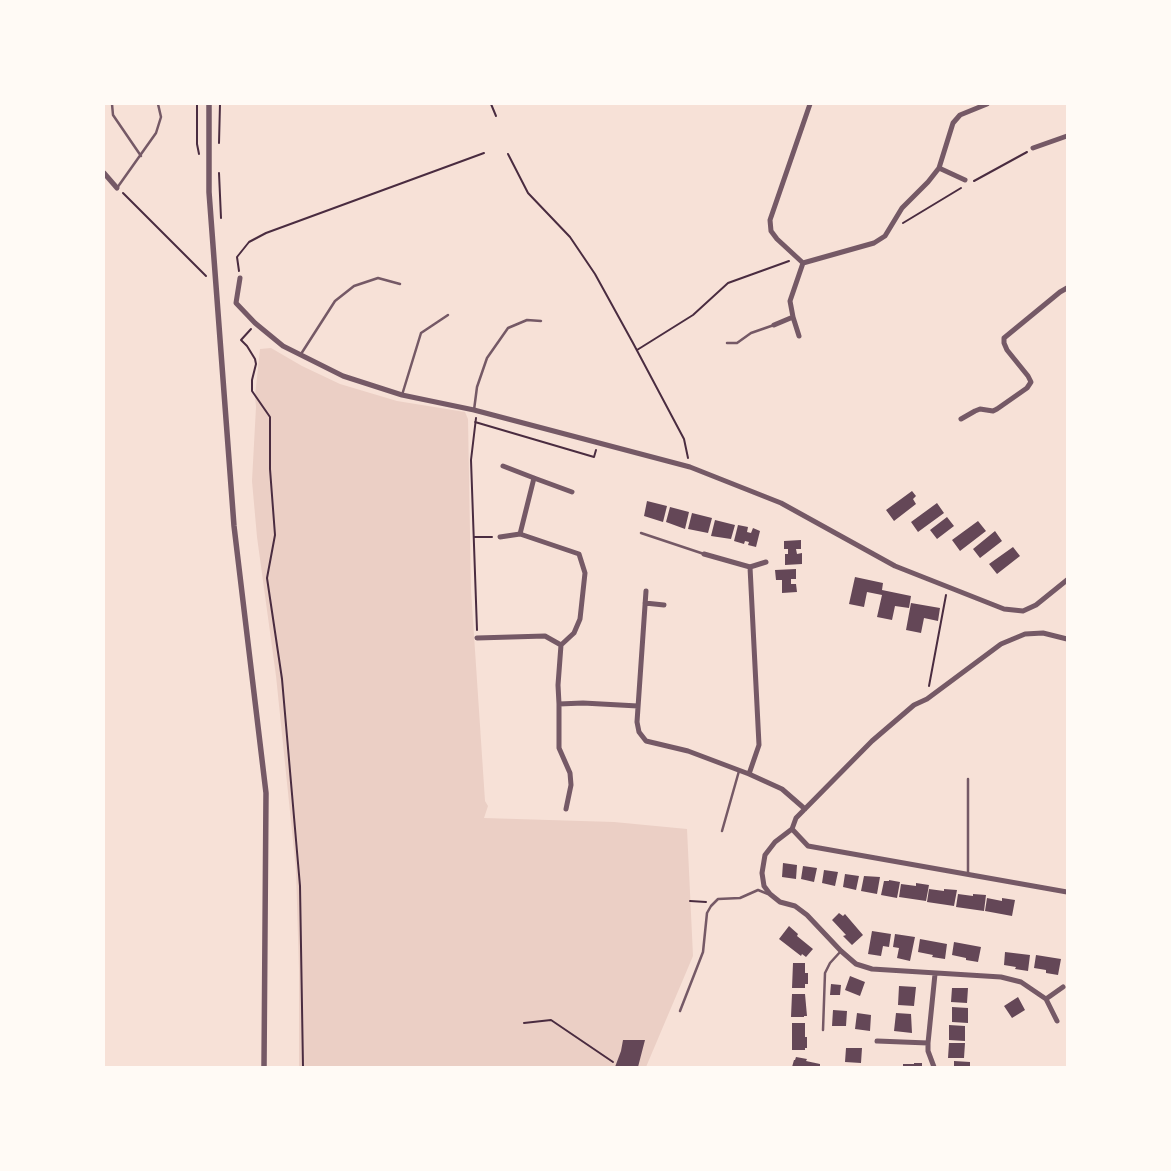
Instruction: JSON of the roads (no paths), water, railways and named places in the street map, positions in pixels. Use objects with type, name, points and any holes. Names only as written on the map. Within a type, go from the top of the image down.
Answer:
[{"type":"street","points":[[209,104],[209,192],[234,526],[266,793],[264,1067]]},
{"type":"street","points":[[803,263],[777,239],[771,231],[770,220],[810,104]]},
{"type":"street","points":[[803,263],[874,243],[885,236],[902,208],[939,168],[952,123],[960,115],[987,104]]},
{"type":"street","points":[[1033,148],[1067,136]]},
{"type":"street","points":[[939,168],[967,183]]},
{"type":"street","points":[[104,173],[118,188]]},
{"type":"street","points":[[800,336],[793,317],[790,301],[803,263]]},
{"type":"street","points":[[240,278],[236,303],[255,323],[283,346],[343,376],[402,395],[475,410],[690,467],[781,503],[895,566],[1004,609],[1023,612],[1036,605],[1067,580]]},
{"type":"street","points":[[961,419],[975,410],[993,411],[1027,388],[1031,382],[1007,350],[1004,338],[1039,308],[1067,288]]},
{"type":"street","points":[[774,325],[793,317]]},
{"type":"street","points":[[503,466],[572,492]]},
{"type":"street","points":[[520,534],[534,478]]},
{"type":"street","points":[[500,537],[520,534],[579,554],[584,573],[580,619],[574,633],[561,644],[558,685],[559,748],[570,774],[566,808]]},
{"type":"street","points":[[704,554],[750,567],[766,562]]},
{"type":"street","points":[[749,774],[760,745],[750,567]]},
{"type":"street","points":[[646,591],[637,722],[639,732],[646,741],[688,751],[749,774],[782,789],[805,809]]},
{"type":"street","points":[[645,604],[664,605]]},
{"type":"street","points":[[1057,1021],[1046,999],[1021,982],[1001,977],[872,969],[856,964],[841,951],[807,914],[795,906],[780,902],[770,894],[764,886],[762,873],[766,855],[775,842],[792,829],[796,818],[872,741],[914,705],[927,698],[1001,644],[1025,634],[1043,633],[1067,639]]},
{"type":"street","points":[[477,638],[545,636],[561,644]]},
{"type":"street","points":[[559,704],[583,703],[638,706]]},
{"type":"street","points":[[792,829],[808,846],[968,876],[1067,892]]},
{"type":"street","points":[[934,1067],[928,1051],[928,1043],[935,974]]},
{"type":"street","points":[[1046,999],[1063,986]]},
{"type":"street","points":[[877,1041],[928,1043]]},
{"type":"lane","points":[[112,104],[113,115],[141,156]]},
{"type":"lane","points":[[118,188],[160,125],[161,117],[158,104]]},
{"type":"lane","points":[[300,356],[335,301],[354,286],[378,278],[400,284]]},
{"type":"lane","points":[[402,395],[421,333],[448,315]]},
{"type":"lane","points":[[475,410],[477,387],[487,358],[508,328],[526,320],[541,321]]},
{"type":"lane","points":[[727,343],[737,343],[751,333],[774,325]]},
{"type":"lane","points":[[641,533],[704,554]]},
{"type":"lane","points":[[722,832],[739,770]]},
{"type":"lane","points":[[968,779],[968,876]]},
{"type":"lane","points":[[680,1011],[704,952],[707,913],[714,902],[718,899],[740,898],[758,890],[770,894]]},
{"type":"lane","points":[[823,1030],[825,973],[830,963],[841,951]]}]
